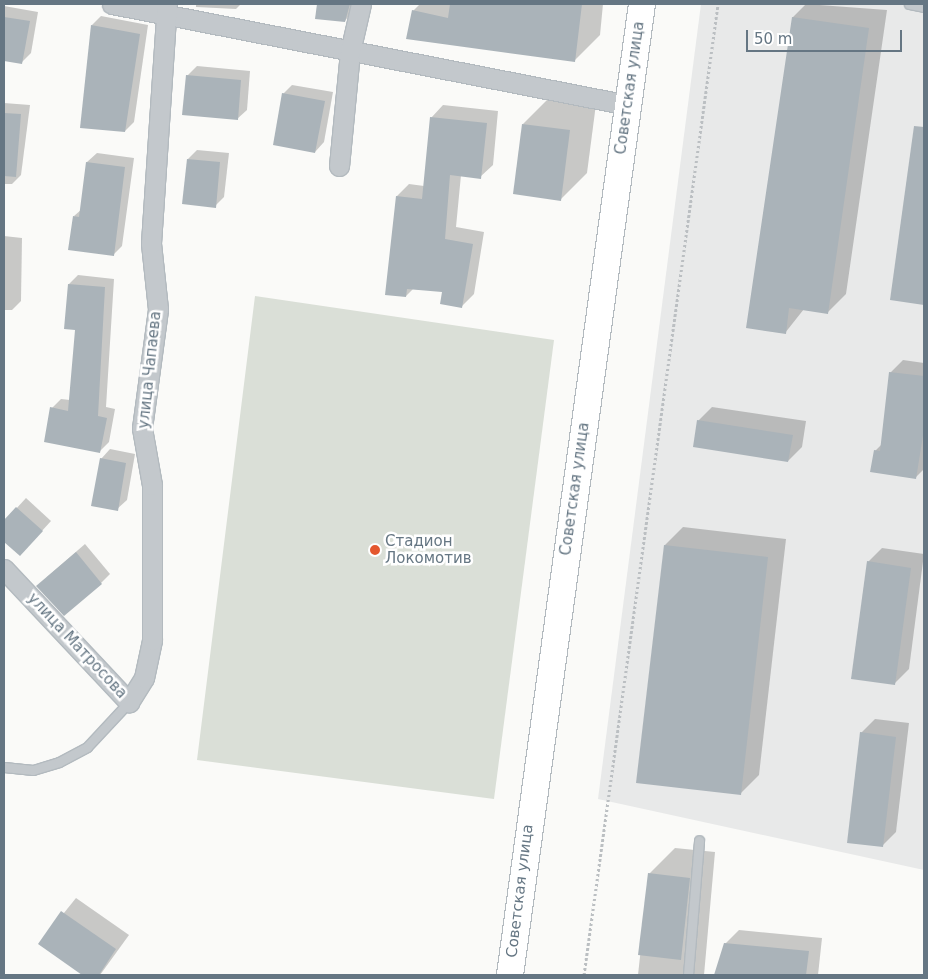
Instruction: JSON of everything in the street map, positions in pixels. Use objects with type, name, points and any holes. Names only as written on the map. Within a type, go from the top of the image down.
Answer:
[{"type":"main road","name":"Советская улица","points":[[510,975],[642,4]]},
{"type":"street","points":[[112,4],[167,8],[350,52],[628,105]]},
{"type":"street","points":[[339,166],[350,52],[361,4]]},
{"type":"street","name":"улица Чапаева","points":[[129,702],[144,678],[152,640],[152,485],[142,428],[158,309],[151,243],[167,8]]},
{"type":"street","name":"улица Матросова","points":[[4,569],[129,702]]},
{"type":"lane","points":[[909,4],[924,7]]},
{"type":"lane","points":[[4,767],[33,770],[59,762],[87,747],[129,702]]},
{"type":"lane","points":[[688,975],[699,840]]},
{"type":"path","points":[[584,975],[718,4]]},
{"type":"shaded area","points":[[701,4],[924,4],[924,870],[598,799]]},
{"type":"shaded area","name":"Стадион Локомотив","points":[[255,296],[554,340],[494,799],[197,760]]},
{"type":"building","points":[[317,4],[350,4],[345,22],[315,19]]},
{"type":"building","points":[[450,4],[582,4],[575,62],[406,39],[412,10],[448,18]]},
{"type":"building","points":[[4,17],[30,21],[22,64],[4,61]]},
{"type":"building","points":[[792,17],[869,28],[828,314],[789,308],[786,334],[746,328]]},
{"type":"building","points":[[91,25],[140,34],[125,132],[80,128]]},
{"type":"building","points":[[186,75],[241,80],[238,120],[182,115]]},
{"type":"building","points":[[282,93],[325,101],[315,153],[273,145]]},
{"type":"building","points":[[4,113],[21,114],[16,177],[4,176]]},
{"type":"building","points":[[430,117],[487,123],[481,179],[450,175],[445,239],[473,244],[462,308],[440,304],[442,292],[407,289],[406,297],[385,295],[396,196],[422,199]]},
{"type":"building","points":[[522,124],[570,130],[561,201],[513,194]]},
{"type":"building","points":[[914,126],[924,127],[924,305],[890,300]]},
{"type":"building","points":[[187,159],[220,162],[216,208],[182,204]]},
{"type":"building","points":[[86,162],[125,167],[114,256],[68,250],[73,216],[79,217]]},
{"type":"building","points":[[68,284],[105,287],[98,416],[107,418],[100,453],[44,442],[50,407],[68,411],[75,330],[64,329]]},
{"type":"building","points":[[889,372],[924,376],[924,429],[916,479],[870,472],[874,450],[880,451]]},
{"type":"building","points":[[697,420],[793,435],[788,462],[693,447]]},
{"type":"building","points":[[100,458],[126,463],[118,511],[91,506]]},
{"type":"building","points":[[16,507],[43,531],[20,556],[4,542],[4,520]]},
{"type":"building","points":[[664,545],[768,557],[741,795],[636,783]]},
{"type":"building","points":[[76,552],[102,584],[64,616],[36,586]]},
{"type":"building","points":[[867,561],[911,568],[895,685],[851,679]]},
{"type":"building","points":[[860,732],[896,737],[883,847],[847,843]]},
{"type":"building","points":[[648,873],[690,878],[681,960],[638,955]]},
{"type":"building","points":[[61,911],[116,949],[99,975],[82,975],[38,944]]},
{"type":"building","points":[[724,943],[809,951],[806,975],[714,975]]},
{"type":"place","name":"Стадион Локомотив","points":[[375,550]]}]
